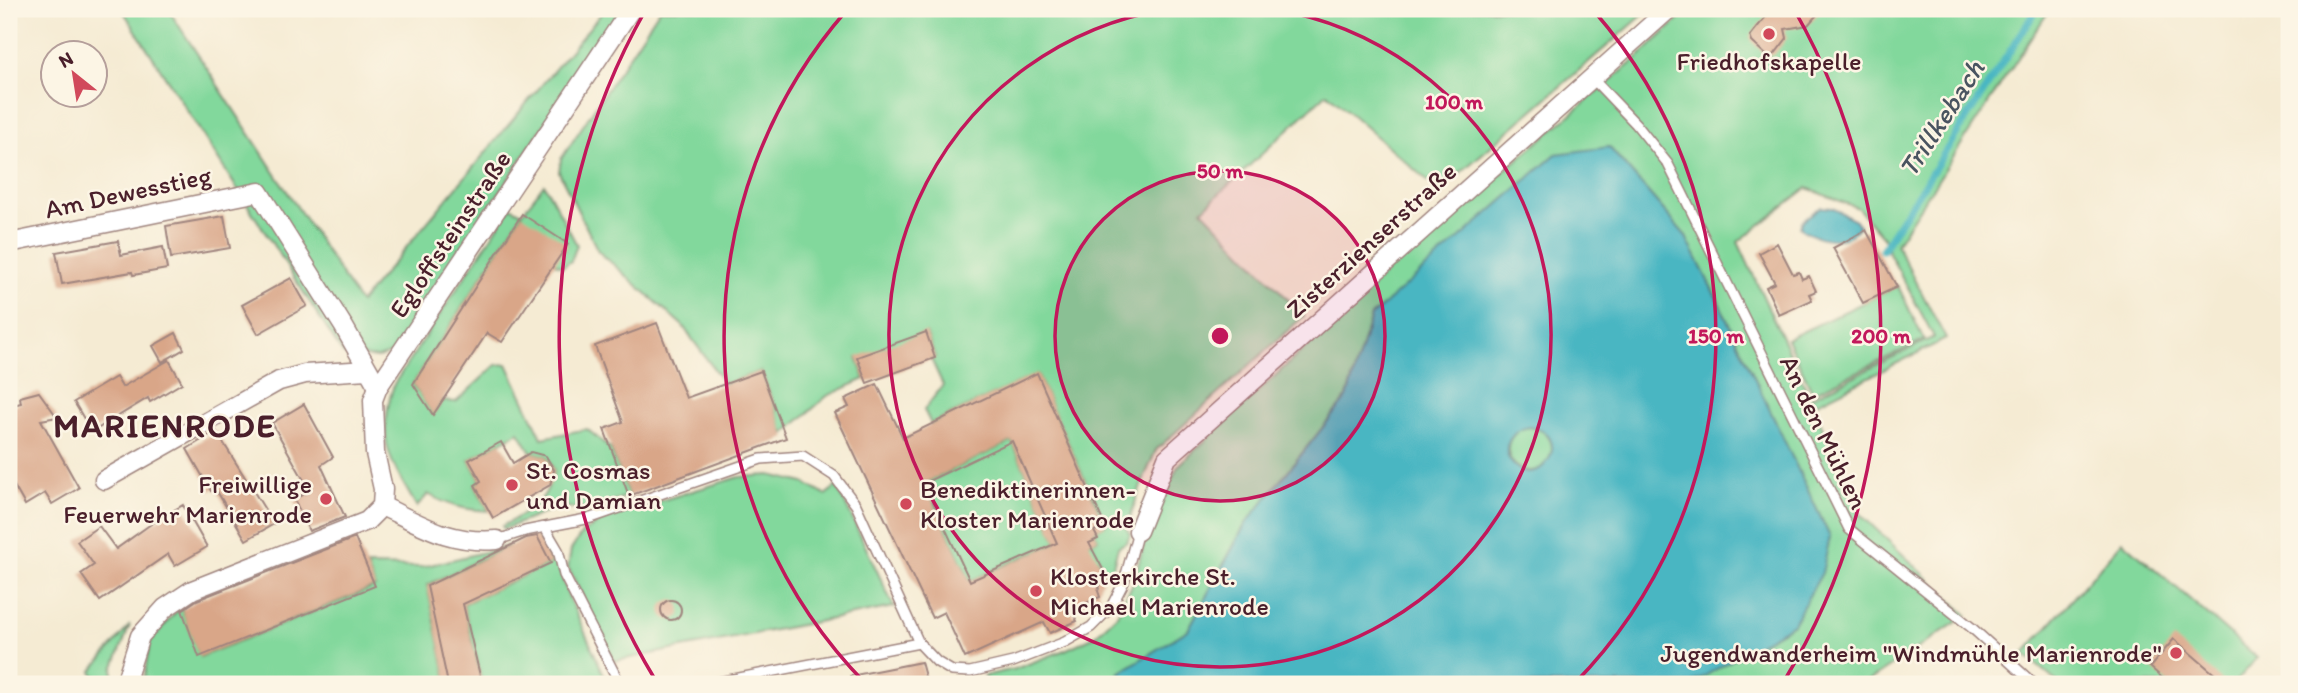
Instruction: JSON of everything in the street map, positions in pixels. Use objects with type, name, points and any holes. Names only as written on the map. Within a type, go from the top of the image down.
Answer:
[{"type":"street","name":"Egloffsteinstraße","points":[[382,506],[383,489],[374,453],[373,400],[377,387],[631,9]]},
{"type":"street","name":"Zisterzienserstraße","points":[[1138,531],[1167,458],[1668,9]]},
{"type":"street","name":"Am Dewesstieg","points":[[9,243],[259,192],[344,327],[367,370]]},
{"type":"street","points":[[104,480],[279,381],[305,374],[367,370],[377,387]]},
{"type":"street","points":[[131,684],[128,674],[139,636],[165,608],[192,590],[367,521],[382,506],[433,532],[463,540],[497,540]]},
{"type":"lane","name":"An den Mühlen","points":[[1592,78],[1636,124],[1668,164],[1849,529],[1972,628],[2034,684]]},
{"type":"lane","points":[[497,540],[525,531],[590,518],[761,459],[803,456],[834,475],[856,505],[919,643],[937,662],[952,671],[970,672],[1013,662],[1065,642],[1091,627],[1111,607],[1124,582],[1138,531]]},
{"type":"lane","points":[[545,528],[558,550],[564,575],[620,684]]},
{"type":"lane","points":[[708,684],[919,643]]},
{"type":"green space","points":[[122,9],[168,9],[360,303],[605,9],[621,9],[393,353],[378,358],[343,354]]},
{"type":"green space","points":[[660,9],[1650,9],[1439,191],[1327,93],[1202,210],[1304,316],[1156,450],[1128,524],[1130,534],[1127,542],[1118,547],[1111,574],[1105,573],[1098,560],[1079,547],[1098,539],[1094,531],[1105,525],[1037,374],[931,424],[924,410],[943,385],[931,359],[935,357],[926,333],[857,358],[865,379],[827,396],[784,434],[761,371],[725,384],[682,325],[598,251],[559,172],[561,159]]},
{"type":"green space","points":[[1690,9],[2050,9],[1896,244],[1946,339],[1815,404],[1812,403],[1861,515],[1967,615],[1864,684],[1691,684],[1793,624],[1830,537],[1685,235],[1609,147],[1372,316],[1347,397],[1245,525],[1188,630],[1119,673],[1128,684],[987,684],[984,676],[1015,669],[1065,650],[1095,636],[1117,615],[1132,585],[1148,531],[1178,466],[1408,252],[1635,60]],"holes":[[[1807,188],[1858,208],[1888,243],[1887,249],[1934,337],[1810,398],[1738,242]]]},
{"type":"green space","points":[[544,184],[577,245],[571,261],[563,266],[556,264],[522,214],[413,384],[433,414],[443,401],[456,402],[496,365],[507,364],[542,438],[587,429],[611,449],[629,496],[582,510],[562,506],[504,529],[502,526],[542,499],[554,470],[546,456],[531,452],[519,432],[469,460],[481,481],[475,485],[489,511],[458,507],[428,494],[417,507],[392,462],[386,435],[386,420],[394,384],[511,207],[522,213]]},
{"type":"green space","points":[[1898,286],[1924,340],[1813,393],[1787,339]]},
{"type":"green space","points":[[1530,427],[1539,428],[1546,433],[1551,440],[1551,458],[1546,465],[1539,470],[1530,471],[1521,470],[1514,465],[1509,458],[1508,449],[1509,440],[1514,433],[1521,428]]},
{"type":"green space","points":[[1012,441],[1057,542],[970,581],[924,483]]},
{"type":"green space","points":[[770,475],[804,483],[825,495],[837,486],[894,607],[614,661],[568,567],[571,550],[583,532],[613,515],[739,477]]},
{"type":"green space","points":[[536,533],[546,539],[557,562],[567,593],[605,677],[605,684],[482,684],[463,604],[551,563]]},
{"type":"green space","points":[[2123,541],[2257,658],[2234,684],[2059,684],[2024,654]]},
{"type":"green space","points":[[509,546],[427,585],[448,684],[143,684],[150,642],[181,606],[200,657],[375,587],[367,566],[422,567]]},
{"type":"green space","points":[[130,625],[113,669],[113,684],[98,684],[92,671]]},
{"type":"water","points":[[1609,147],[1685,235],[1830,537],[1822,573],[1793,624],[1691,684],[1128,684],[1119,673],[1188,630],[1245,525],[1347,397],[1371,316],[1556,154]],"holes":[[[1530,427],[1544,432],[1551,440],[1552,450],[1548,460],[1532,472],[1522,471],[1508,457],[1507,445],[1513,435],[1524,428]]]},
{"type":"water","points":[[1821,207],[1832,208],[1856,220],[1859,226],[1849,236],[1840,239],[1821,237],[1803,230],[1800,227],[1803,220]]},
{"type":"building","name":"Friedhofskapelle","points":[[1772,9],[1822,9],[1808,25],[1785,29],[1787,38],[1774,55],[1767,56],[1752,42],[1750,36]]},
{"type":"building","points":[[522,214],[568,244],[502,342],[487,333],[433,415],[413,384]]},
{"type":"building","points":[[224,216],[230,248],[171,258],[166,226]]},
{"type":"building","points":[[1866,230],[1897,287],[1863,303],[1833,248]]},
{"type":"building","points":[[118,241],[121,255],[163,247],[167,269],[62,284],[56,252]]},
{"type":"building","points":[[1777,243],[1793,274],[1799,272],[1802,279],[1809,276],[1816,291],[1809,294],[1812,300],[1779,315],[1766,287],[1775,283],[1759,253]]},
{"type":"building","points":[[291,278],[307,306],[258,334],[242,305]]},
{"type":"building","points":[[657,323],[686,398],[761,371],[786,438],[629,496],[604,429],[623,422],[595,346]]},
{"type":"building","points":[[926,332],[935,358],[867,383],[857,357]]},
{"type":"building","points":[[176,333],[184,349],[162,362],[153,346]]},
{"type":"building","points":[[169,360],[182,383],[150,402],[148,398],[92,432],[74,402],[116,377],[122,387]]},
{"type":"building","name":"Benediktinerinnen- Kloster Marienrode","points":[[1037,373],[1105,526],[1094,531],[1098,539],[1089,543],[1105,573],[1098,591],[1100,597],[1071,610],[1077,621],[1050,633],[1044,622],[965,658],[944,612],[932,618],[835,413],[849,407],[845,399],[877,384],[903,438]],"holes":[[[1012,441],[1057,543],[970,581],[924,483]]]},
{"type":"building","points":[[39,392],[57,417],[41,420],[79,488],[52,504],[45,493],[25,505],[9,477],[9,406],[21,403],[20,397]]},
{"type":"building","points":[[304,404],[333,457],[321,465],[345,517],[309,531],[294,499],[310,491],[272,423]]},
{"type":"building","points":[[216,431],[274,524],[246,540],[215,488],[211,491],[187,449]]},
{"type":"building","name":"St. Cosmas und Damian","points":[[501,442],[513,463],[531,452],[546,456],[554,470],[550,485],[493,518],[475,485],[481,481],[469,460]]},
{"type":"building","points":[[183,505],[207,547],[175,566],[168,554],[100,601],[81,574],[94,565],[77,541],[99,526],[116,549]]},
{"type":"building","points":[[537,536],[551,563],[463,604],[482,684],[448,684],[427,586],[526,538]]},
{"type":"building","points":[[355,538],[375,586],[199,657],[182,610],[197,600]]},
{"type":"building","points":[[671,600],[678,603],[681,610],[678,617],[671,620],[664,617],[661,610],[664,603]]},
{"type":"building","name":"Jugendwanderheim \"Windmühle Marienrode\"","points":[[2174,639],[2226,684],[2169,684],[2150,667]]},
{"type":"building","points":[[921,662],[927,684],[850,684],[850,676]]},
{"type":"waterway","name":"Trillkebach","points":[[1882,250],[2037,9]]},
{"type":"place","name":"Friedhofskapelle","points":[[1769,34]]},
{"type":"place","name":"St. Cosmas und Damian","points":[[512,485]]},
{"type":"place","name":"Freiwillige Feuerwehr Marienrode","points":[[326,499]]},
{"type":"place","name":"Benediktinerinnen- Kloster Marienrode","points":[[906,504]]},
{"type":"place","name":"Klosterkirche St. Michael Marienrode","points":[[1036,591]]},
{"type":"place","name":"Jugendwanderheim \"Windmühle Marienrode\"","points":[[2176,653]]},
{"type":"district","name":"MARIENRODE","points":[[165,425]]}]
